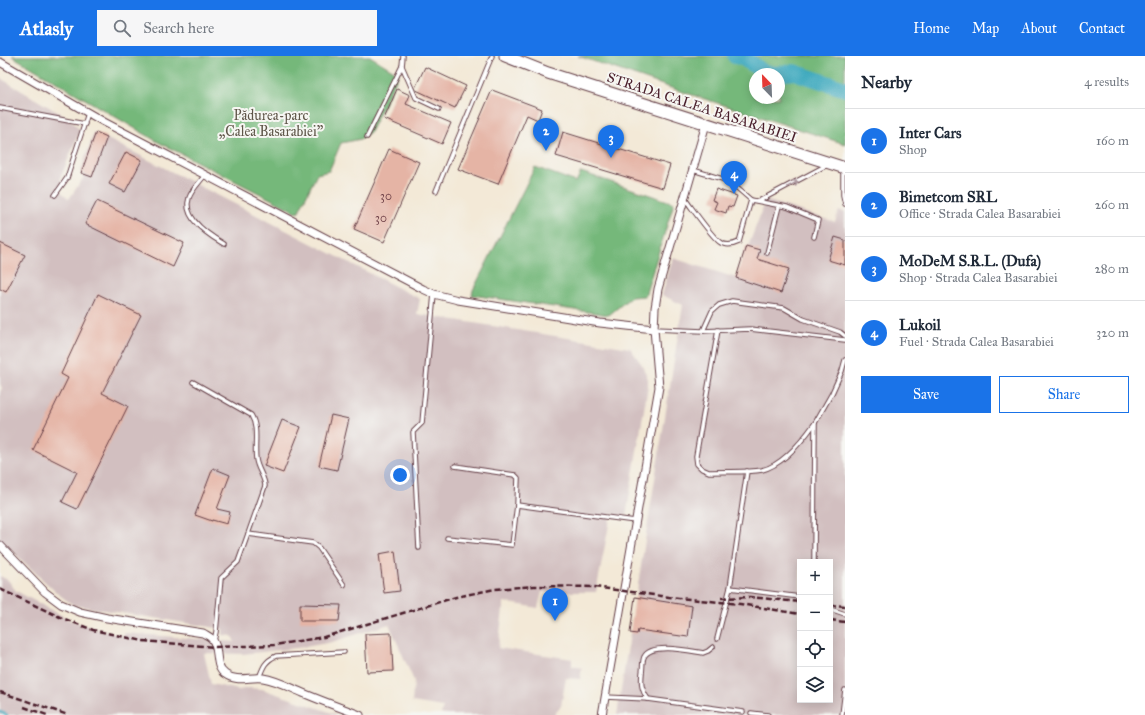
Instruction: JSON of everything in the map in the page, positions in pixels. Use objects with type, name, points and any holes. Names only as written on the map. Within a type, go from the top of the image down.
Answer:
[{"type":"main road","name":"STRADA CALEA BASARABIEI","points":[[505,56],[548,73],[844,168]]},
{"type":"street","points":[[0,62],[88,113],[434,294],[458,300],[593,322],[654,328]]},
{"type":"street","points":[[602,715],[659,387],[654,328],[654,308],[658,289],[706,124]]},
{"type":"street","points":[[0,545],[46,592],[61,604],[80,612],[106,618],[170,627],[203,634],[211,638],[214,642],[219,667],[223,674],[237,679],[259,678],[272,680],[323,702],[360,715]]},
{"type":"lane","points":[[367,137],[402,66],[403,56]]},
{"type":"lane","points":[[436,191],[492,56]]},
{"type":"lane","points":[[402,66],[416,98],[439,109]]},
{"type":"lane","points":[[0,108],[84,124]]},
{"type":"lane","points":[[55,196],[68,178],[88,113]]},
{"type":"lane","points":[[759,201],[830,163]]},
{"type":"lane","points":[[844,168],[845,204]]},
{"type":"lane","points":[[693,170],[729,181],[751,200],[787,207],[818,220],[814,237]]},
{"type":"lane","points":[[205,175],[191,193],[188,200],[188,210],[195,221],[207,234],[224,244]]},
{"type":"lane","points":[[685,198],[718,242],[728,245],[735,245],[739,242],[751,200]]},
{"type":"lane","points":[[767,253],[779,206]]},
{"type":"lane","points":[[419,548],[413,432],[422,423],[434,294]]},
{"type":"lane","points":[[704,331],[712,311],[719,305],[732,301],[784,308],[803,319],[840,332],[845,336]]},
{"type":"lane","points":[[654,328],[704,331],[750,329],[845,340]]},
{"type":"lane","points":[[718,330],[696,456],[697,464],[702,469],[709,472],[763,470],[776,464],[801,443],[815,423],[835,386],[845,360]]},
{"type":"lane","points":[[193,382],[251,415],[255,424],[256,458],[265,482],[265,486],[238,562],[221,578],[214,642]]},
{"type":"lane","points":[[814,559],[815,423]]},
{"type":"lane","points":[[446,538],[512,545],[517,504],[518,478],[515,475],[456,466]]},
{"type":"lane","points":[[717,639],[730,588],[747,471]]},
{"type":"lane","points":[[517,504],[635,521]]},
{"type":"lane","points":[[248,534],[316,544],[344,585]]},
{"type":"lane","points":[[730,588],[797,597]]},
{"type":"lane","points":[[833,610],[845,614]]},
{"type":"lane","points":[[648,699],[641,684],[644,658],[647,653],[660,648],[703,653],[713,647]]},
{"type":"lane","points":[[259,678],[263,665],[269,659],[276,656],[344,652]]},
{"type":"lane","points":[[842,715],[845,690]]},
{"type":"lane","points":[[605,697],[648,699],[743,712]]},
{"type":"lane","points":[[751,713],[768,715]]},
{"type":"shaded area","points":[[0,78],[69,119],[80,130],[60,179],[63,181],[59,190],[69,199],[84,177],[80,173],[94,132],[420,299],[417,314],[630,348],[643,366],[648,379],[648,386],[626,516],[611,514],[596,592],[542,592],[538,608],[504,602],[498,648],[572,659],[572,666],[582,668],[580,679],[566,678],[561,706],[556,711],[555,715],[447,715],[441,714],[443,707],[412,702],[414,681],[389,624],[332,642],[305,647],[243,654],[204,653],[211,684],[239,690],[249,688],[262,689],[338,715],[0,715],[0,576],[8,580],[16,591],[70,620],[90,627],[123,636],[125,633],[235,642],[232,636],[223,635],[223,629],[73,605],[57,593],[0,540],[0,392],[2,388],[0,384]]},
{"type":"shaded area","points":[[766,200],[835,222],[839,211],[845,212],[845,715],[617,715],[683,305],[662,295],[673,258],[736,278]]},
{"type":"green space","name":"Pădurea-parc „Calea Basarabiei”","points":[[12,56],[370,56],[399,74],[370,132],[361,139],[341,143],[329,171],[317,174],[298,213],[158,142]]},
{"type":"green space","points":[[578,56],[845,56],[845,144],[680,91]]},
{"type":"green space","points":[[535,167],[576,182],[581,172],[674,203],[645,296],[631,297],[609,315],[472,295],[473,290]]},
{"type":"building","points":[[425,67],[466,86],[455,108],[416,90],[415,88]]},
{"type":"building","points":[[397,89],[410,95],[406,104],[451,123],[442,144],[384,119]]},
{"type":"building","points":[[492,90],[542,109],[538,120],[527,115],[498,184],[458,169]]},
{"type":"building","points":[[96,132],[107,137],[92,177],[81,173]]},
{"type":"building","points":[[563,132],[670,165],[663,188],[556,156]]},
{"type":"building","points":[[389,149],[419,162],[384,242],[354,229]]},
{"type":"building","points":[[126,152],[142,160],[125,192],[109,184]]},
{"type":"building","points":[[716,189],[737,196],[733,207],[728,206],[726,213],[714,209],[717,202],[712,200]]},
{"type":"building","points":[[97,201],[184,243],[173,267],[85,224]]},
{"type":"building","points":[[835,237],[845,240],[845,265],[828,260]]},
{"type":"building","points":[[0,243],[25,255],[6,292],[0,289]]},
{"type":"building","points":[[746,246],[760,250],[757,259],[789,269],[781,293],[736,278]]},
{"type":"building","points":[[98,294],[141,315],[102,393],[128,406],[77,509],[62,502],[77,472],[33,450],[68,378],[61,374]]},
{"type":"building","points":[[331,415],[349,419],[337,470],[319,466]]},
{"type":"building","points":[[282,420],[301,427],[283,473],[264,466]]},
{"type":"building","points":[[213,468],[230,475],[217,509],[230,512],[227,524],[195,515]]},
{"type":"building","points":[[395,551],[400,591],[384,593],[379,554]]},
{"type":"building","points":[[635,597],[692,606],[688,637],[638,630],[637,634],[630,633]]},
{"type":"building","points":[[300,604],[341,605],[339,621],[300,621]]},
{"type":"building","points":[[391,633],[393,671],[367,672],[365,634]]},
{"type":"waterway","points":[[735,56],[741,57],[764,73],[777,74],[794,72],[845,89]]},
{"type":"waterway","points":[[0,712],[7,715]]},
{"type":"railway","points":[[0,589],[62,618],[93,630],[143,641],[215,647],[274,645],[324,637],[456,597],[495,589],[534,586],[594,587],[669,597],[740,604],[797,614]]},
{"type":"railway","points":[[721,598],[750,597],[797,602]]},
{"type":"railway","points":[[833,605],[845,606]]},
{"type":"railway","points":[[833,620],[845,622]]},
{"type":"railway","points":[[0,692],[68,715]]},
{"type":"railway","points":[[24,707],[47,715]]},
{"type":"place","name":"Bimetcom SRL","points":[[546,151]]},
{"type":"place","name":"MoDeM S.R.L. (Dufa)","points":[[611,158]]},
{"type":"place","name":"Lukoil","points":[[734,194]]},
{"type":"place","name":"Inter Cars","points":[[555,621]]}]
